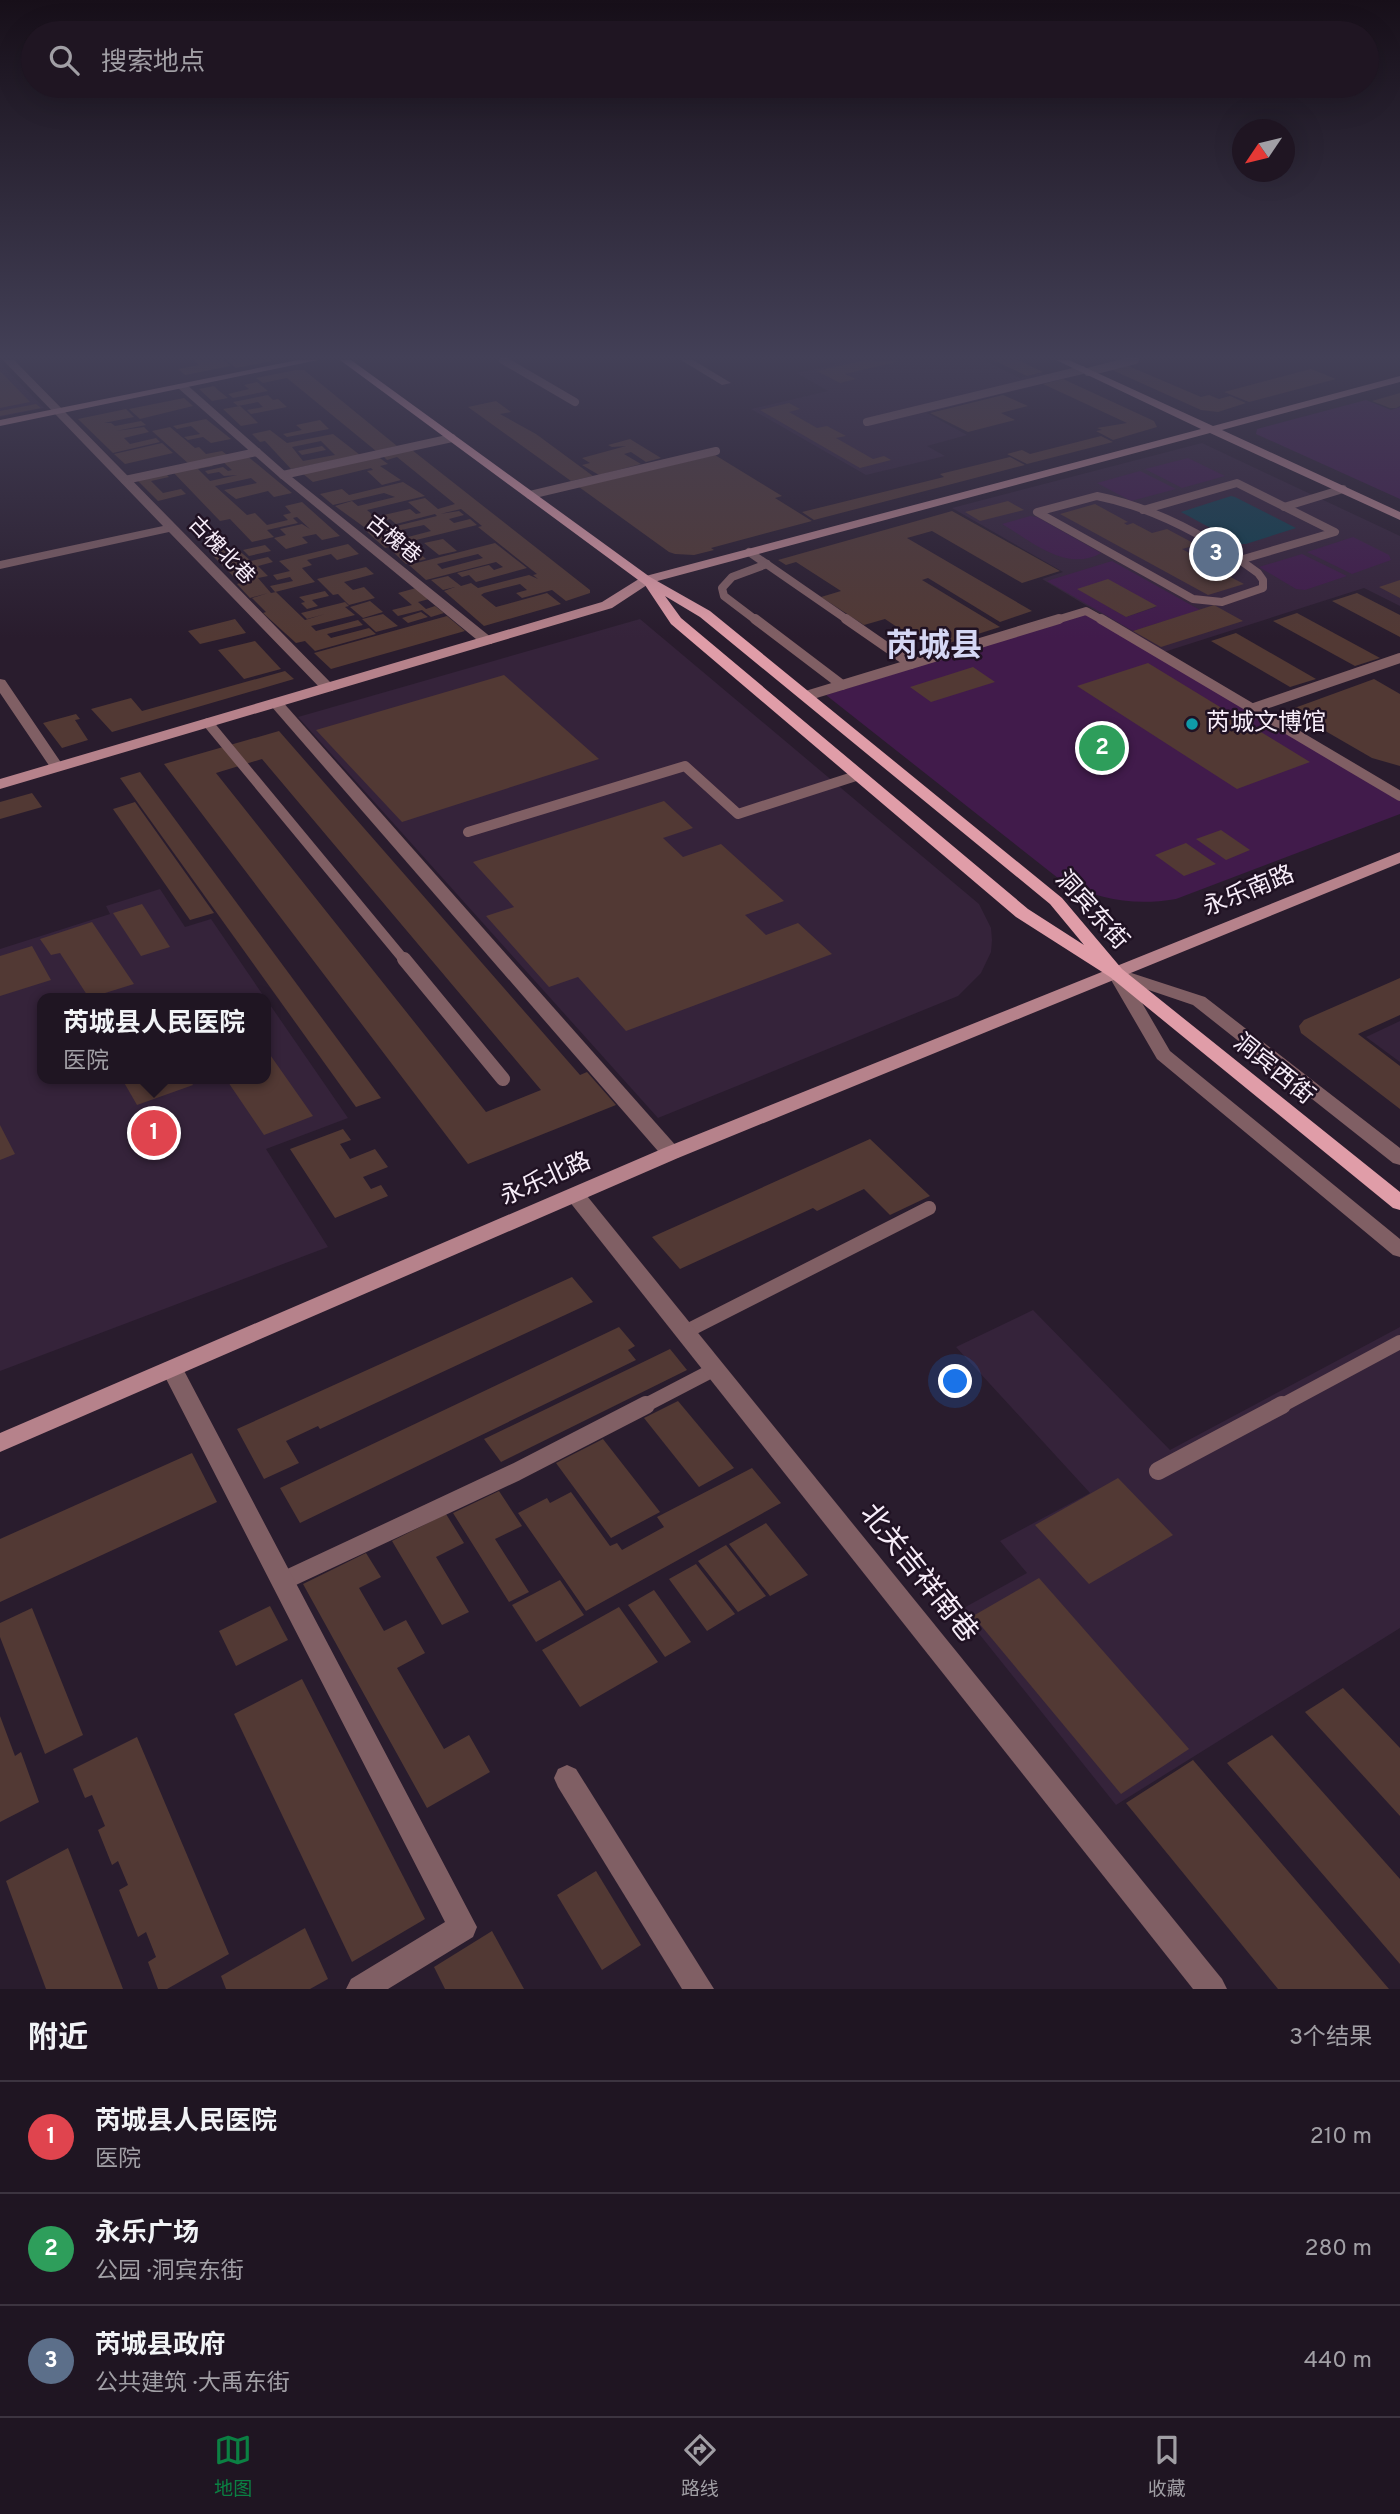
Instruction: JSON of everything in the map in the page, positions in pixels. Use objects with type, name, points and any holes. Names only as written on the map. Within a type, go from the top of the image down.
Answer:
[{"type":"main road","name":"洞宾东街","points":[[472,453],[646,580],[705,614],[1056,901],[1116,973]]},
{"type":"main road","name":"洞宾东街","points":[[646,580],[676,621],[1022,913],[1116,973]]},
{"type":"main road","name":"洞宾西街","points":[[1116,973],[1400,1203]]},
{"type":"street","name":"古槐北巷","points":[[99,453],[328,688]]},
{"type":"street","name":"古槐巷","points":[[258,453],[487,641]]},
{"type":"street","points":[[0,784],[607,605],[646,580],[1118,453]]},
{"type":"street","points":[[1264,453],[1400,516]]},
{"type":"street","points":[[0,565],[172,528]]},
{"type":"street","points":[[0,683],[57,767]]},
{"type":"street","points":[[276,703],[671,1153]]},
{"type":"street","name":"永乐南路","points":[[1116,973],[1400,857]]},
{"type":"street","points":[[1116,973],[1199,1001],[1400,1158]]},
{"type":"street","points":[[1116,973],[1163,1055],[1400,1250]]},
{"type":"street","name":"永乐北路","points":[[0,1443],[671,1153],[1116,973]]},
{"type":"street","name":"北关吉祥南巷","points":[[576,1196],[1212,1989]]},
{"type":"street","points":[[172,1369],[463,1927],[360,1989]]},
{"type":"street","points":[[567,1778],[699,1989]]},
{"type":"lane","points":[[125,480],[253,453]]},
{"type":"lane","points":[[283,475],[384,453]]},
{"type":"lane","points":[[530,495],[708,453]]},
{"type":"lane","points":[[1143,510],[1237,483],[1335,531],[1240,560]]},
{"type":"lane","points":[[1284,507],[1343,489]]},
{"type":"lane","points":[[1097,496],[1113,498],[1143,510],[1240,560],[1260,575],[1264,585],[1261,590],[1222,602],[1199,601],[1037,512],[1097,496]]},
{"type":"lane","points":[[750,552],[911,664]]},
{"type":"lane","points":[[767,564],[727,580],[722,588],[724,596],[842,685]]},
{"type":"lane","points":[[806,696],[1086,611],[1400,796]]},
{"type":"lane","points":[[1254,708],[1400,659]]},
{"type":"lane","points":[[208,723],[503,1079]]},
{"type":"lane","points":[[468,832],[685,766],[738,814],[859,775]]},
{"type":"lane","points":[[685,1332],[929,1208]]},
{"type":"lane","points":[[1158,1471],[1400,1342]]},
{"type":"lane","points":[[283,1581],[478,1487],[516,1472],[715,1369]]},
{"type":"shaded area","points":[[827,453],[939,453],[945,456],[866,475]]},
{"type":"shaded area","points":[[1164,453],[1223,453],[1400,536],[1400,606],[1364,588],[1164,652],[1042,579],[1063,572],[952,508]]},
{"type":"shaded area","points":[[1298,453],[1400,453],[1400,499]]},
{"type":"shaded area","points":[[1188,458],[1225,476],[1182,488],[1145,469]]},
{"type":"shaded area","points":[[1140,471],[1176,489],[1131,501],[1097,483]]},
{"type":"shaded area","points":[[1030,516],[1037,517],[1101,553],[1088,558],[1062,557],[1037,546],[1002,524]]},
{"type":"shaded area","points":[[1353,537],[1389,555],[1391,560],[1352,574],[1307,552]]},
{"type":"shaded area","points":[[1302,554],[1347,576],[1305,590],[1296,589],[1259,567]]},
{"type":"shaded area","points":[[1112,561],[1200,610],[1133,631],[1047,581]],"holes":[[[1078,589],[1156,606],[1126,617]]]},
{"type":"shaded area","points":[[1085,614],[1400,801],[1400,814],[1176,899],[1146,902],[1118,900],[1063,882],[826,695]]},
{"type":"shaded area","points":[[640,619],[979,904],[991,928],[992,940],[991,952],[981,973],[958,996],[658,1118],[298,717]]},
{"type":"shaded area","points":[[160,889],[185,927],[211,919],[262,993],[37,993],[37,1084],[271,1084],[271,1006],[348,1118],[266,1149],[328,1247],[0,1371],[0,949],[110,914],[106,906]]},
{"type":"shaded area","points":[[1400,1021],[1400,1062],[1366,1037]]},
{"type":"shaded area","points":[[1033,1310],[1170,1450],[1400,1327],[1400,1628],[1116,1805],[960,1610],[1027,1573],[1000,1541],[1090,1493],[956,1347]]},
{"type":"water","points":[[1231,496],[1296,528],[1240,544],[1181,512]]},
{"type":"building","points":[[119,453],[173,453],[125,464],[114,454]]},
{"type":"building","points":[[176,453],[227,455],[189,464]]},
{"type":"building","points":[[276,453],[297,453],[303,461],[335,455],[333,453],[360,455],[291,469]]},
{"type":"building","points":[[416,453],[590,590],[590,593],[566,601],[552,590],[522,598],[516,593],[527,590],[520,584],[484,593],[481,595],[496,607],[547,593],[561,604],[484,626],[444,591],[455,587],[443,590],[431,580],[448,576],[461,586],[471,583],[478,588],[529,575],[538,579],[533,575],[537,574],[478,527],[482,526],[461,509],[440,514],[459,511],[464,515],[449,519],[454,523],[470,519],[477,525],[408,542],[404,538],[431,531],[424,525],[392,532],[404,543],[385,548],[366,531],[378,528],[385,534],[389,533],[384,529],[437,516],[435,514],[396,524],[390,519],[364,527],[335,506],[352,501],[358,506],[395,497],[384,493],[333,505],[320,494],[342,489],[349,495],[403,482],[425,496],[367,510],[375,517],[410,509],[416,514],[421,513],[408,502],[425,498],[438,509],[455,504],[397,457],[387,460],[382,455]]},
{"type":"building","points":[[532,453],[562,453],[593,476],[571,481]]},
{"type":"building","points":[[601,453],[628,453],[624,454],[641,464],[599,475],[582,465],[590,463],[582,458]]},
{"type":"building","points":[[632,453],[653,453],[661,458],[646,462]]},
{"type":"building","points":[[834,453],[862,453],[873,459],[884,456],[891,460],[860,468]]},
{"type":"building","points":[[1071,453],[1027,464],[1007,454]]},
{"type":"building","points":[[246,455],[292,493],[274,497],[268,491],[236,499],[224,490],[257,483],[251,478],[215,486],[247,515],[255,513],[267,525],[288,520],[283,515],[291,513],[285,506],[302,502],[340,536],[322,540],[316,534],[302,537],[308,543],[286,549],[274,538],[286,535],[280,529],[302,524],[310,529],[297,517],[293,518],[298,523],[267,530],[274,537],[252,542],[230,519],[220,521],[172,471],[210,463],[213,466],[198,469],[210,481],[237,475],[224,476],[219,472],[208,474],[205,471],[223,467],[228,471],[232,470],[222,461]]},
{"type":"building","points":[[715,455],[782,496],[775,498],[812,521],[694,555],[675,554],[579,487]]},
{"type":"building","points":[[377,456],[388,464],[380,466],[401,480],[382,485],[367,471],[373,470],[371,468],[313,482],[302,473]]},
{"type":"building","points":[[1010,457],[1025,465],[814,520],[802,512],[944,477],[940,474]]},
{"type":"building","points":[[164,472],[169,477],[151,481],[163,493],[181,489],[186,494],[158,501],[136,479]]},
{"type":"building","points":[[1008,501],[1024,510],[980,521],[965,512]]},
{"type":"building","points":[[1095,504],[1128,522],[1124,523],[1127,525],[1133,523],[1152,533],[1167,529],[1197,545],[1182,549],[1202,560],[1196,562],[1203,566],[1207,565],[1244,584],[1208,595],[1060,514]]},
{"type":"building","points":[[952,511],[1060,571],[1022,583],[932,531],[907,538],[1032,611],[1000,622],[928,578],[922,580],[1000,627],[930,649],[885,619],[864,625],[821,597],[841,591],[796,562],[786,565],[778,560]]},
{"type":"building","points":[[443,539],[457,551],[439,555],[424,543]]},
{"type":"building","points":[[495,543],[527,568],[476,582],[469,575],[462,577],[457,573],[489,565],[494,570],[503,567],[496,562],[426,580],[409,565]],"holes":[[[478,554],[483,558],[442,569],[437,564]]]},
{"type":"building","points":[[348,544],[359,554],[337,560],[331,554],[307,560],[312,565],[302,568],[315,582],[275,592],[270,586],[293,581],[290,577],[277,580],[273,575],[290,571],[279,561]]},
{"type":"building","points":[[409,544],[426,559],[406,564],[390,549]]},
{"type":"building","points":[[265,545],[271,551],[249,556],[243,550]]},
{"type":"building","points":[[235,547],[251,561],[268,557],[273,562],[258,566],[268,576],[258,578],[271,593],[276,592],[305,620],[325,614],[307,619],[301,613],[345,602],[349,606],[345,607],[355,615],[311,626],[316,631],[358,620],[363,625],[327,634],[331,638],[369,628],[376,634],[315,651],[305,641],[296,643],[263,613],[266,612],[252,598],[268,593],[250,598],[237,584],[240,583],[210,553]]},
{"type":"building","points":[[366,567],[374,574],[344,582],[353,590],[364,587],[375,598],[349,605],[338,594],[333,595],[317,579]]},
{"type":"building","points":[[1108,579],[1157,606],[1126,617],[1077,589]]},
{"type":"building","points":[[1400,580],[1400,598],[1379,587]]},
{"type":"building","points":[[416,588],[429,599],[418,602],[426,609],[435,606],[444,613],[431,617],[422,610],[398,616],[392,610],[412,605],[398,593]]},
{"type":"building","points":[[325,591],[329,596],[312,600],[318,606],[307,609],[301,603],[305,602],[299,597]]},
{"type":"building","points":[[1357,593],[1400,615],[1400,637],[1332,601]]},
{"type":"building","points":[[370,601],[383,612],[363,618],[350,607]]},
{"type":"building","points":[[1214,605],[1243,621],[1161,647],[1133,631]]},
{"type":"building","points":[[421,612],[428,617],[408,623],[402,618]]},
{"type":"building","points":[[1297,613],[1380,658],[1355,666],[1273,621]]},
{"type":"building","points":[[383,614],[398,626],[376,632],[362,619]]},
{"type":"building","points":[[447,616],[465,631],[331,669],[314,653]]},
{"type":"building","points":[[235,619],[246,633],[200,644],[188,631]]},
{"type":"building","points":[[1236,633],[1316,679],[1290,687],[1211,641]]},
{"type":"building","points":[[255,641],[281,669],[244,679],[218,650]]},
{"type":"building","name":"芮城文博馆","points":[[1148,663],[1310,762],[1237,789],[1077,686]]},
{"type":"building","points":[[973,667],[995,682],[931,702],[910,687]]},
{"type":"building","points":[[285,671],[294,679],[112,732],[91,709],[131,698],[142,711]]},
{"type":"building","points":[[504,675],[599,759],[402,822],[316,730]]},
{"type":"building","points":[[1374,679],[1400,694],[1400,766],[1372,758],[1289,710]]},
{"type":"building","points":[[76,714],[80,719],[75,720],[88,740],[62,748],[43,723]]},
{"type":"building","points":[[279,731],[580,1075],[587,1072],[616,1105],[468,1164],[164,764]],"holes":[[[262,759],[541,1090],[486,1112],[216,773]]]},
{"type":"building","points":[[140,772],[381,1098],[356,1107],[120,778]]},
{"type":"building","points":[[32,793],[42,807],[0,819],[0,802]]},
{"type":"building","points":[[664,801],[693,828],[663,838],[683,857],[721,844],[784,901],[745,915],[766,935],[798,923],[832,954],[626,1031],[578,977],[549,987],[486,916],[514,907],[473,862]]},
{"type":"building","points":[[135,802],[214,913],[190,920],[113,809]]},
{"type":"building","points":[[1221,830],[1250,850],[1226,860],[1196,839]]},
{"type":"building","points":[[1186,843],[1216,864],[1184,876],[1155,855]]},
{"type":"building","points":[[142,904],[170,947],[141,956],[113,913]]},
{"type":"building","points":[[92,922],[134,984],[105,993],[86,993],[60,953],[51,955],[40,939]]},
{"type":"building","points":[[32,946],[51,980],[0,996],[0,956]]},
{"type":"building","points":[[1400,978],[1400,1015],[1358,1034],[1400,1066],[1400,1109],[1301,1033],[1299,1026],[1304,1020]]},
{"type":"building","points":[[271,1056],[313,1116],[264,1135],[229,1084],[271,1084]]},
{"type":"building","points":[[125,1084],[193,1085],[137,1105]]},
{"type":"building","points":[[0,1125],[15,1154],[0,1160]]},
{"type":"building","points":[[343,1129],[351,1140],[340,1144],[350,1159],[375,1149],[388,1167],[363,1177],[371,1189],[381,1185],[388,1196],[335,1218],[290,1149]]},
{"type":"building","points":[[870,1139],[930,1196],[890,1215],[864,1189],[817,1211],[813,1208],[680,1269],[652,1237]]},
{"type":"building","points":[[572,1277],[593,1302],[320,1429],[318,1426],[286,1441],[299,1463],[264,1479],[237,1429]]},
{"type":"building","points":[[619,1327],[635,1346],[628,1350],[636,1360],[300,1523],[280,1488]]},
{"type":"building","points":[[670,1349],[687,1370],[501,1462],[484,1439]]},
{"type":"building","points":[[678,1401],[734,1468],[699,1487],[644,1418]]},
{"type":"building","points":[[603,1439],[660,1512],[611,1538],[556,1463]]},
{"type":"building","points":[[192,1453],[217,1502],[0,1602],[0,1539]]},
{"type":"building","points":[[752,1468],[781,1503],[586,1611],[518,1513],[547,1498],[550,1503],[571,1492],[610,1546],[617,1543],[622,1550],[664,1527],[657,1517]]},
{"type":"building","points":[[1118,1478],[1173,1535],[1089,1584],[1035,1525]]},
{"type":"building","points":[[499,1491],[522,1526],[495,1539],[529,1592],[509,1602],[453,1513]]},
{"type":"building","points":[[446,1514],[464,1543],[436,1557],[469,1612],[442,1625],[392,1541]]},
{"type":"building","points":[[766,1523],[808,1575],[770,1596],[729,1544]]},
{"type":"building","points":[[726,1545],[766,1596],[738,1612],[698,1561]]},
{"type":"building","points":[[366,1553],[381,1577],[359,1588],[384,1631],[406,1620],[425,1653],[397,1668],[444,1749],[469,1735],[490,1772],[427,1808],[303,1584]]},
{"type":"building","points":[[696,1564],[735,1614],[707,1631],[669,1579]]},
{"type":"building","points":[[1039,1578],[1189,1749],[1121,1794],[973,1616]]},
{"type":"building","points":[[560,1580],[584,1615],[536,1642],[512,1605]]},
{"type":"building","points":[[654,1590],[691,1642],[665,1657],[628,1605]]},
{"type":"building","points":[[270,1606],[288,1640],[236,1666],[219,1631]]},
{"type":"building","points":[[619,1607],[658,1662],[580,1707],[542,1650]]},
{"type":"building","points":[[32,1608],[83,1735],[45,1754],[0,1637],[0,1623]]},
{"type":"building","points":[[302,1679],[425,1919],[352,1962],[234,1714]]},
{"type":"building","points":[[1343,1688],[1400,1748],[1400,1816],[1305,1712]]},
{"type":"building","points":[[0,1716],[15,1756],[21,1752],[39,1802],[0,1822]]},
{"type":"building","points":[[1272,1735],[1400,1879],[1400,1964],[1227,1763]]},
{"type":"building","points":[[137,1737],[229,1954],[167,1989],[158,1989],[148,1962],[156,1957],[146,1932],[138,1937],[119,1890],[128,1885],[118,1861],[112,1865],[98,1830],[105,1826],[92,1795],[85,1798],[73,1769]]},
{"type":"building","points":[[1193,1760],[1389,1989],[1278,1989],[1126,1803]]},
{"type":"building","points":[[68,1848],[123,1989],[46,1989],[6,1881]]},
{"type":"building","points":[[596,1871],[641,1945],[602,1970],[557,1895]]},
{"type":"building","points":[[305,1928],[328,1979],[310,1989],[226,1989],[221,1976]]},
{"type":"building","points":[[492,1931],[524,1989],[445,1989],[434,1967]]},
{"type":"place","name":"芮城县政府","points":[[1216,554]]},
{"type":"place","name":"芮城文博馆","points":[[1192,724]]},
{"type":"place","name":"永乐广场","points":[[1102,748]]},
{"type":"place","name":"芮城县人民医院","points":[[154,1133]]},
{"type":"district","name":"芮城县","points":[[934,648]]}]
